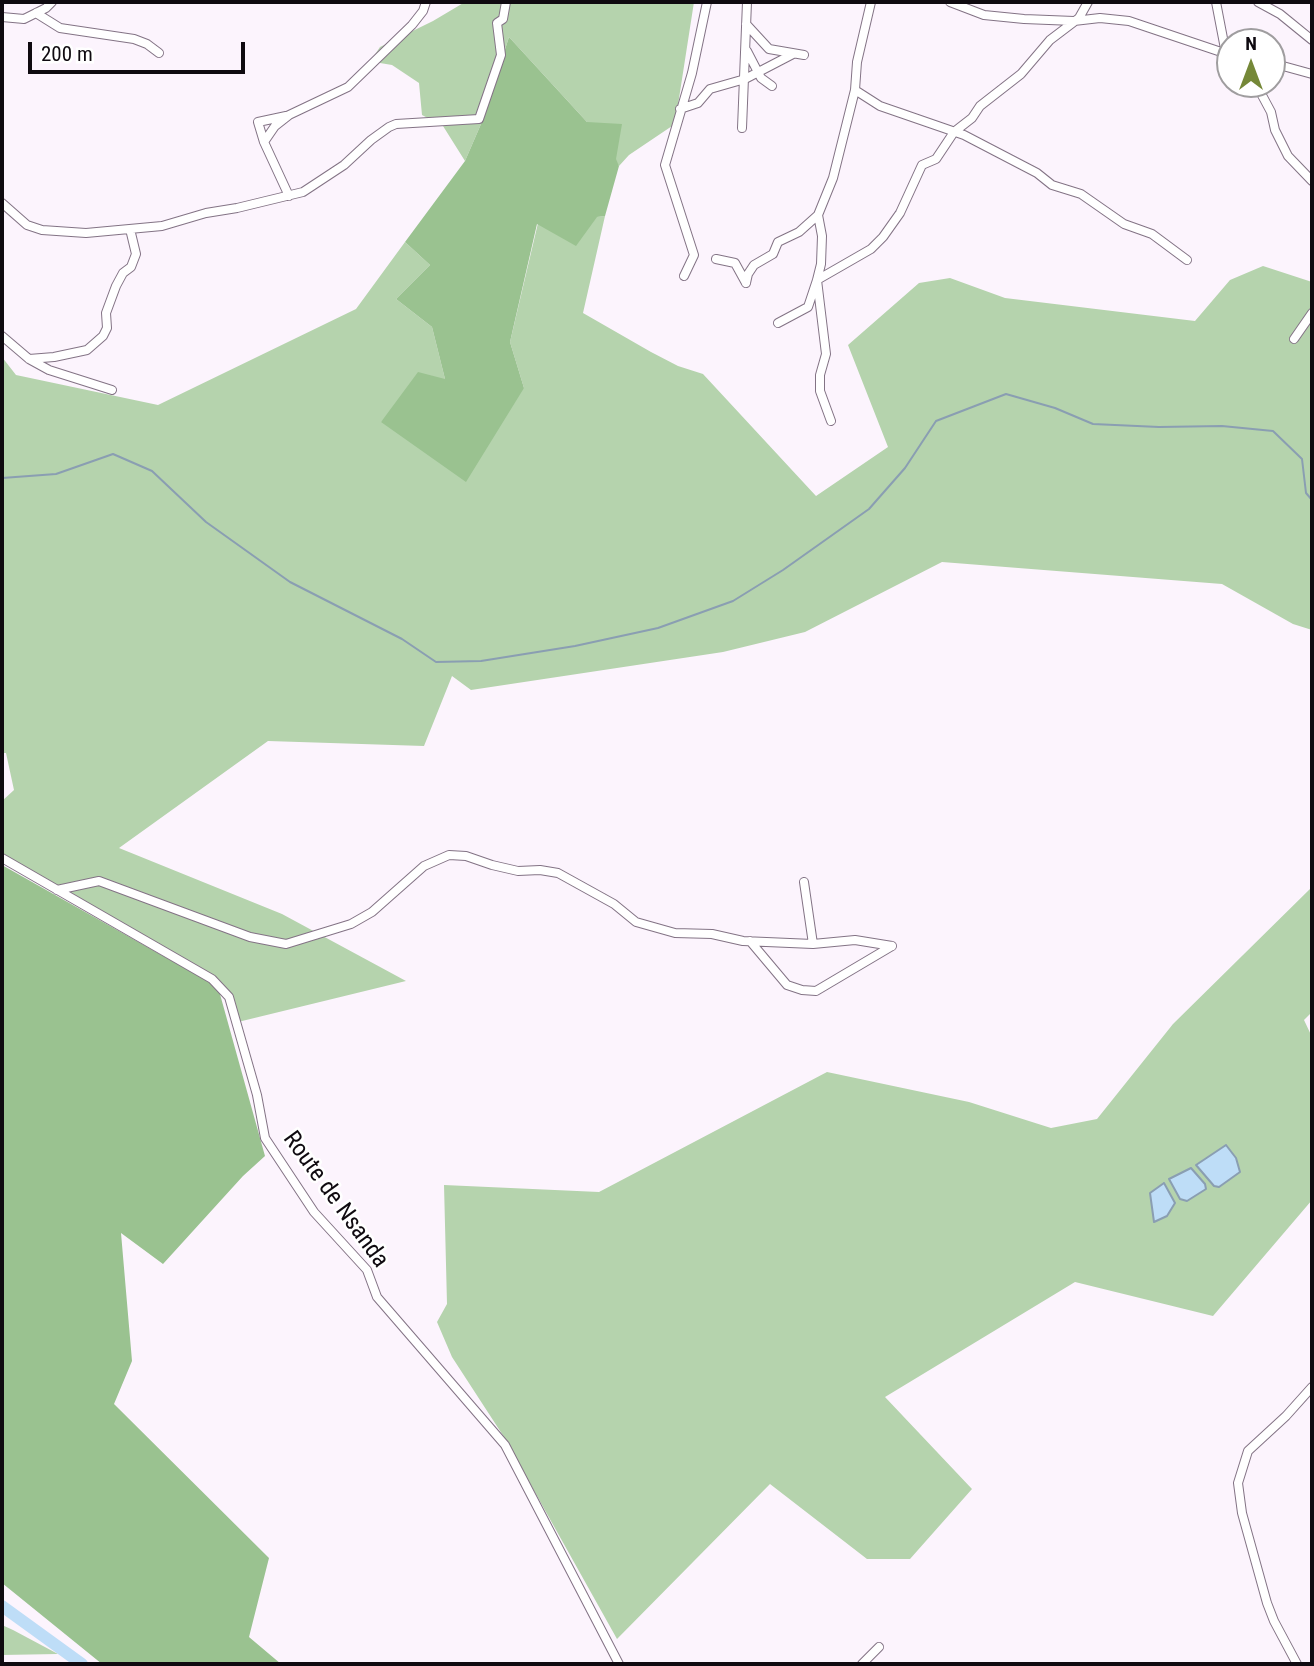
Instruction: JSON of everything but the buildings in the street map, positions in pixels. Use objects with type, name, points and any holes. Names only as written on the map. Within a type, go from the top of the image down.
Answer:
[{"type":"street","points":[[2,16],[24,19],[52,2]]},
{"type":"street","points":[[289,196],[264,142],[258,122],[289,115],[348,87],[412,25],[423,11],[426,2]]},
{"type":"street","points":[[2,203],[27,225],[42,230],[86,233],[162,226],[206,213],[289,196],[317,185],[388,127],[396,124],[479,119],[500,55],[497,23],[503,19],[506,2]]},
{"type":"street","points":[[684,276],[694,255],[665,165],[692,73],[707,2]]},
{"type":"street","points":[[742,128],[747,2]]},
{"type":"street","points":[[716,259],[735,263],[746,283],[754,265],[773,254],[778,242],[799,232],[818,215],[832,178],[855,90],[871,2]]},
{"type":"street","points":[[950,2],[984,15],[1024,19],[1100,18],[1129,21],[1216,51]]},
{"type":"street","points":[[817,281],[871,249],[883,237],[900,213],[922,165],[936,159],[954,132],[972,118],[980,106],[1021,74],[1050,40],[1079,18],[1088,2]]},
{"type":"street","points":[[1216,2],[1222,28]]},
{"type":"street","points":[[1258,2],[1312,40]]},
{"type":"street","points":[[36,13],[60,28],[134,39],[159,53]]},
{"type":"street","points":[[746,24],[769,49],[804,55]]},
{"type":"street","points":[[746,49],[761,78],[772,86]]},
{"type":"street","points":[[680,109],[698,103],[710,89],[745,79],[793,54]]},
{"type":"street","points":[[1286,67],[1312,74]]},
{"type":"street","points":[[855,90],[880,106],[954,132],[1037,173],[1052,185],[1082,194],[1124,224],[1152,234],[1187,260]]},
{"type":"street","points":[[1264,98],[1288,156],[1312,181]]},
{"type":"street","points":[[264,142],[275,126],[289,115]]},
{"type":"street","points":[[778,323],[808,307],[821,264],[822,236],[818,215]]},
{"type":"street","points":[[29,359],[87,350],[103,336],[107,328],[106,313],[116,286],[123,273],[131,267],[136,254],[130,229]]},
{"type":"street","points":[[817,281],[826,354],[820,375],[820,391],[831,421]]},
{"type":"street","points":[[1294,339],[1312,313]]},
{"type":"street","points":[[2,336],[29,359],[49,370],[112,390]]},
{"type":"street","points":[[57,890],[99,881],[250,937],[286,944],[351,924],[372,912],[424,866],[449,855],[466,856],[518,871],[558,873],[614,904],[636,922],[676,933],[712,934],[750,942],[813,944],[855,940],[892,946],[816,991],[787,985],[750,942]]},
{"type":"street","name":"Route de Nsanda","points":[[2,858],[212,979],[229,997],[257,1095],[265,1138],[314,1212],[367,1270],[377,1297],[505,1445],[619,1664]]},
{"type":"street","points":[[804,882],[813,944]]},
{"type":"street","points":[[1297,1664],[1267,1604],[1242,1513],[1238,1483],[1248,1451],[1286,1416],[1312,1387]]},
{"type":"street","points":[[862,1664],[879,1647]]},
{"type":"green space","points":[[465,2],[694,2],[675,124],[629,155],[619,166],[587,122],[509,37],[481,124],[465,161],[443,126],[422,115],[419,83],[392,65],[380,63],[374,56],[380,47]]},
{"type":"green space","points":[[509,37],[587,122],[622,124],[616,159],[619,166],[605,216],[597,217],[576,246],[537,224],[510,342],[524,388],[466,482],[381,422],[418,372],[445,379],[432,327],[396,299],[430,265],[405,242],[465,161],[481,124]]},
{"type":"green space","points":[[605,216],[583,313],[678,366],[703,374],[816,496],[888,447],[848,345],[919,283],[950,278],[1005,298],[1195,321],[1230,280],[1263,266],[1312,282],[1312,630],[1293,624],[1222,584],[942,562],[805,632],[723,652],[471,690],[452,676],[424,746],[268,741],[119,848],[282,914],[406,981],[238,1022],[232,997],[213,975],[2,854],[2,801],[14,790],[6,753],[2,753],[2,357],[16,375],[158,405],[356,309],[405,242],[430,265],[396,299],[432,327],[445,379],[381,422],[524,388],[510,342],[538,223]]},
{"type":"green space","points":[[2,865],[218,987],[265,1156],[243,1176],[163,1264],[121,1233],[132,1361],[114,1404],[269,1558],[249,1637],[281,1664],[102,1664],[2,1583]]},
{"type":"green space","points":[[1312,887],[1312,1012],[1304,1020],[1312,1037],[1312,1200],[1213,1316],[1075,1282],[885,1397],[972,1489],[910,1559],[867,1559],[770,1484],[617,1639],[504,1437],[452,1357],[437,1322],[447,1304],[444,1185],[599,1192],[827,1072],[969,1102],[1051,1128],[1097,1119],[1173,1024]]},
{"type":"green space","points":[[2,1625],[13,1630],[58,1654],[2,1655]]},
{"type":"water","points":[[1226,1145],[1236,1158],[1240,1172],[1219,1187],[1214,1186],[1196,1165]]},
{"type":"water","points":[[1191,1168],[1206,1189],[1187,1201],[1180,1199],[1169,1179]]},
{"type":"water","points":[[1164,1183],[1175,1203],[1167,1216],[1154,1222],[1150,1193]]},
{"type":"waterway","points":[[2,478],[56,474],[113,454],[152,471],[206,522],[290,582],[402,639],[436,662],[481,661],[575,646],[658,628],[733,601],[783,570],[869,509],[905,468],[936,421],[1006,394],[1055,408],[1093,424],[1222,426],[1273,431],[1302,459],[1306,493],[1312,500]]},
{"type":"waterway","points":[[2,1606],[82,1664]]}]
